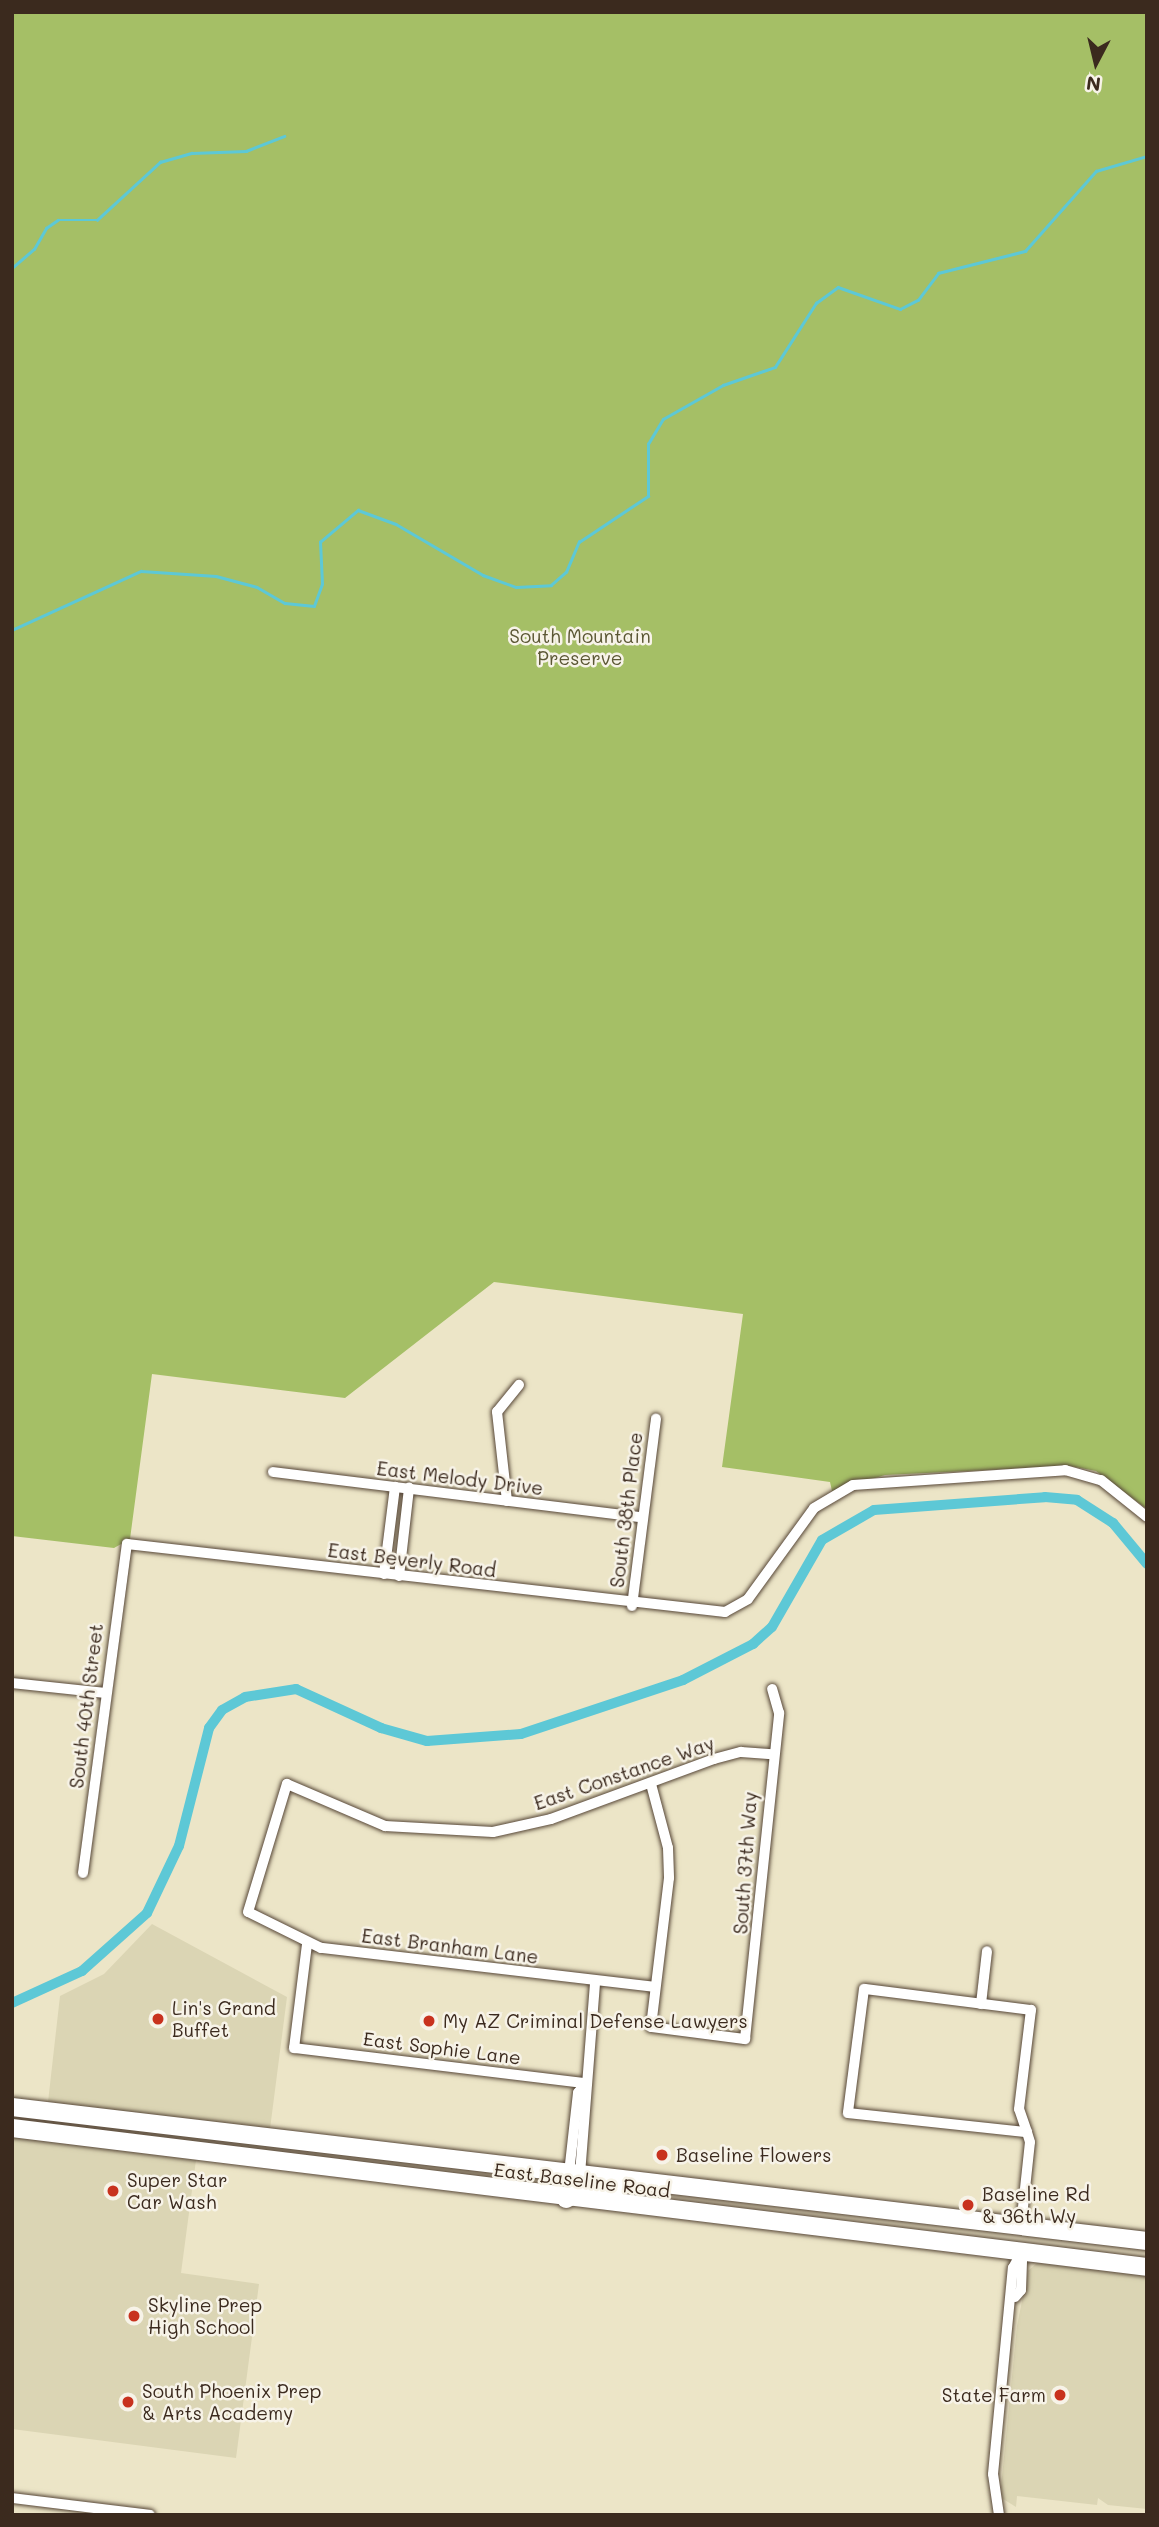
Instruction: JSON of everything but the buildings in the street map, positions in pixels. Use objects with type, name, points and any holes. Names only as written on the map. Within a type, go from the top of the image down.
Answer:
[{"type":"main road","name":"East Baseline Road","points":[[12,2107],[573,2186],[780,2224],[1147,2267]]},
{"type":"main road","points":[[77,2135],[81,2115]]},
{"type":"main road","name":"East Baseline Road","points":[[12,2128],[484,2189],[661,2184],[1147,2241]]},
{"type":"main road","points":[[780,2224],[783,2199]]},
{"type":"main road","points":[[1021,2226],[1022,2252]]},
{"type":"street","points":[[507,1501],[497,1412],[519,1385]]},
{"type":"street","name":"South 38th Place","points":[[632,1606],[656,1419]]},
{"type":"street","name":"East Beverly Road","points":[[127,1544],[693,1613],[725,1612],[748,1599],[799,1523],[853,1485],[1065,1470],[1101,1480],[1147,1517]]},
{"type":"street","name":"East Melody Drive","points":[[273,1472],[642,1517]]},
{"type":"street","points":[[384,1574],[395,1487]]},
{"type":"street","points":[[399,1576],[409,1489]]},
{"type":"street","name":"South 40th Street","points":[[83,1873],[127,1544]]},
{"type":"street","points":[[12,1683],[105,1693]]},
{"type":"street","name":"South 37th Way","points":[[655,1987],[651,2027],[744,2039],[765,1883],[772,1754],[779,1713],[772,1689]]},
{"type":"street","name":"East Constance Way","points":[[248,1913],[286,1784],[340,1811],[432,1834],[494,1832],[551,1819],[741,1752],[772,1754]]},
{"type":"street","points":[[650,1784],[668,1848],[669,1878],[655,1987]]},
{"type":"street","name":"East Branham Lane","points":[[248,1913],[307,1944],[595,1982],[655,1987]]},
{"type":"street","name":"East Sophie Lane","points":[[307,1944],[294,2048],[585,2083]]},
{"type":"street","points":[[981,2004],[987,1951]]},
{"type":"street","points":[[573,2186],[595,1982]]},
{"type":"street","points":[[1021,2226],[1027,2132],[1019,2109],[1031,2010],[864,1989],[848,2113],[1027,2132]]},
{"type":"street","points":[[999,2515],[993,2474],[1015,2297],[1021,2290],[1022,2252]]},
{"type":"street","points":[[12,2498],[150,2515]]},
{"type":"shaded area","points":[[152,1924],[287,1997],[270,2129],[48,2102],[60,1996],[104,1974]]},
{"type":"shaded area","points":[[12,2137],[196,2160],[181,2273],[259,2284],[236,2458],[12,2429]]},
{"type":"shaded area","points":[[1037,2263],[1147,2276],[1147,2509],[1108,2505],[1098,2498],[1097,2505],[1017,2496],[1016,2507],[1000,2497],[1017,2326],[1028,2271]]},
{"type":"green space","name":"South Mountain Preserve","points":[[12,12],[1147,12],[1147,1509],[1096,1471],[1070,1466],[885,1475],[832,1491],[830,1482],[722,1467],[743,1314],[494,1282],[345,1398],[152,1374],[130,1539],[114,1548],[12,1536]]},
{"type":"waterway","points":[[12,268],[34,249],[46,228],[58,220],[97,220],[160,162],[192,153],[246,151],[284,136]]},
{"type":"waterway","points":[[12,630],[141,571],[216,576],[257,587],[285,603],[314,606],[322,584],[320,542],[358,510],[396,524],[483,575],[516,587],[551,585],[566,572],[579,542],[648,496],[648,444],[663,419],[723,385],[775,367],[816,303],[838,287],[900,309],[918,300],[938,273],[1025,251],[1096,171],[1147,156]]},
{"type":"waterway","points":[[12,2003],[82,1971],[147,1913],[179,1846],[209,1728],[222,1710],[245,1697],[296,1689],[381,1728],[427,1741],[521,1734],[683,1680],[753,1644],[772,1627],[822,1540],[874,1510],[1045,1497],[1077,1500],[1113,1523],[1147,1564]]},
{"type":"place","name":"Lin's Grand Buffet","points":[[158,2019]]},
{"type":"place","name":"My AZ Criminal Defense Lawyers","points":[[429,2021]]},
{"type":"place","name":"Baseline Flowers","points":[[662,2155]]},
{"type":"place","name":"Super Star Car Wash","points":[[113,2191]]},
{"type":"place","name":"Baseline Rd & 36th Wy","points":[[968,2205]]},
{"type":"place","name":"Skyline Prep High School","points":[[134,2316]]},
{"type":"place","name":"State Farm","points":[[1060,2395]]},
{"type":"place","name":"South Phoenix Prep & Arts Academy","points":[[128,2402]]}]
